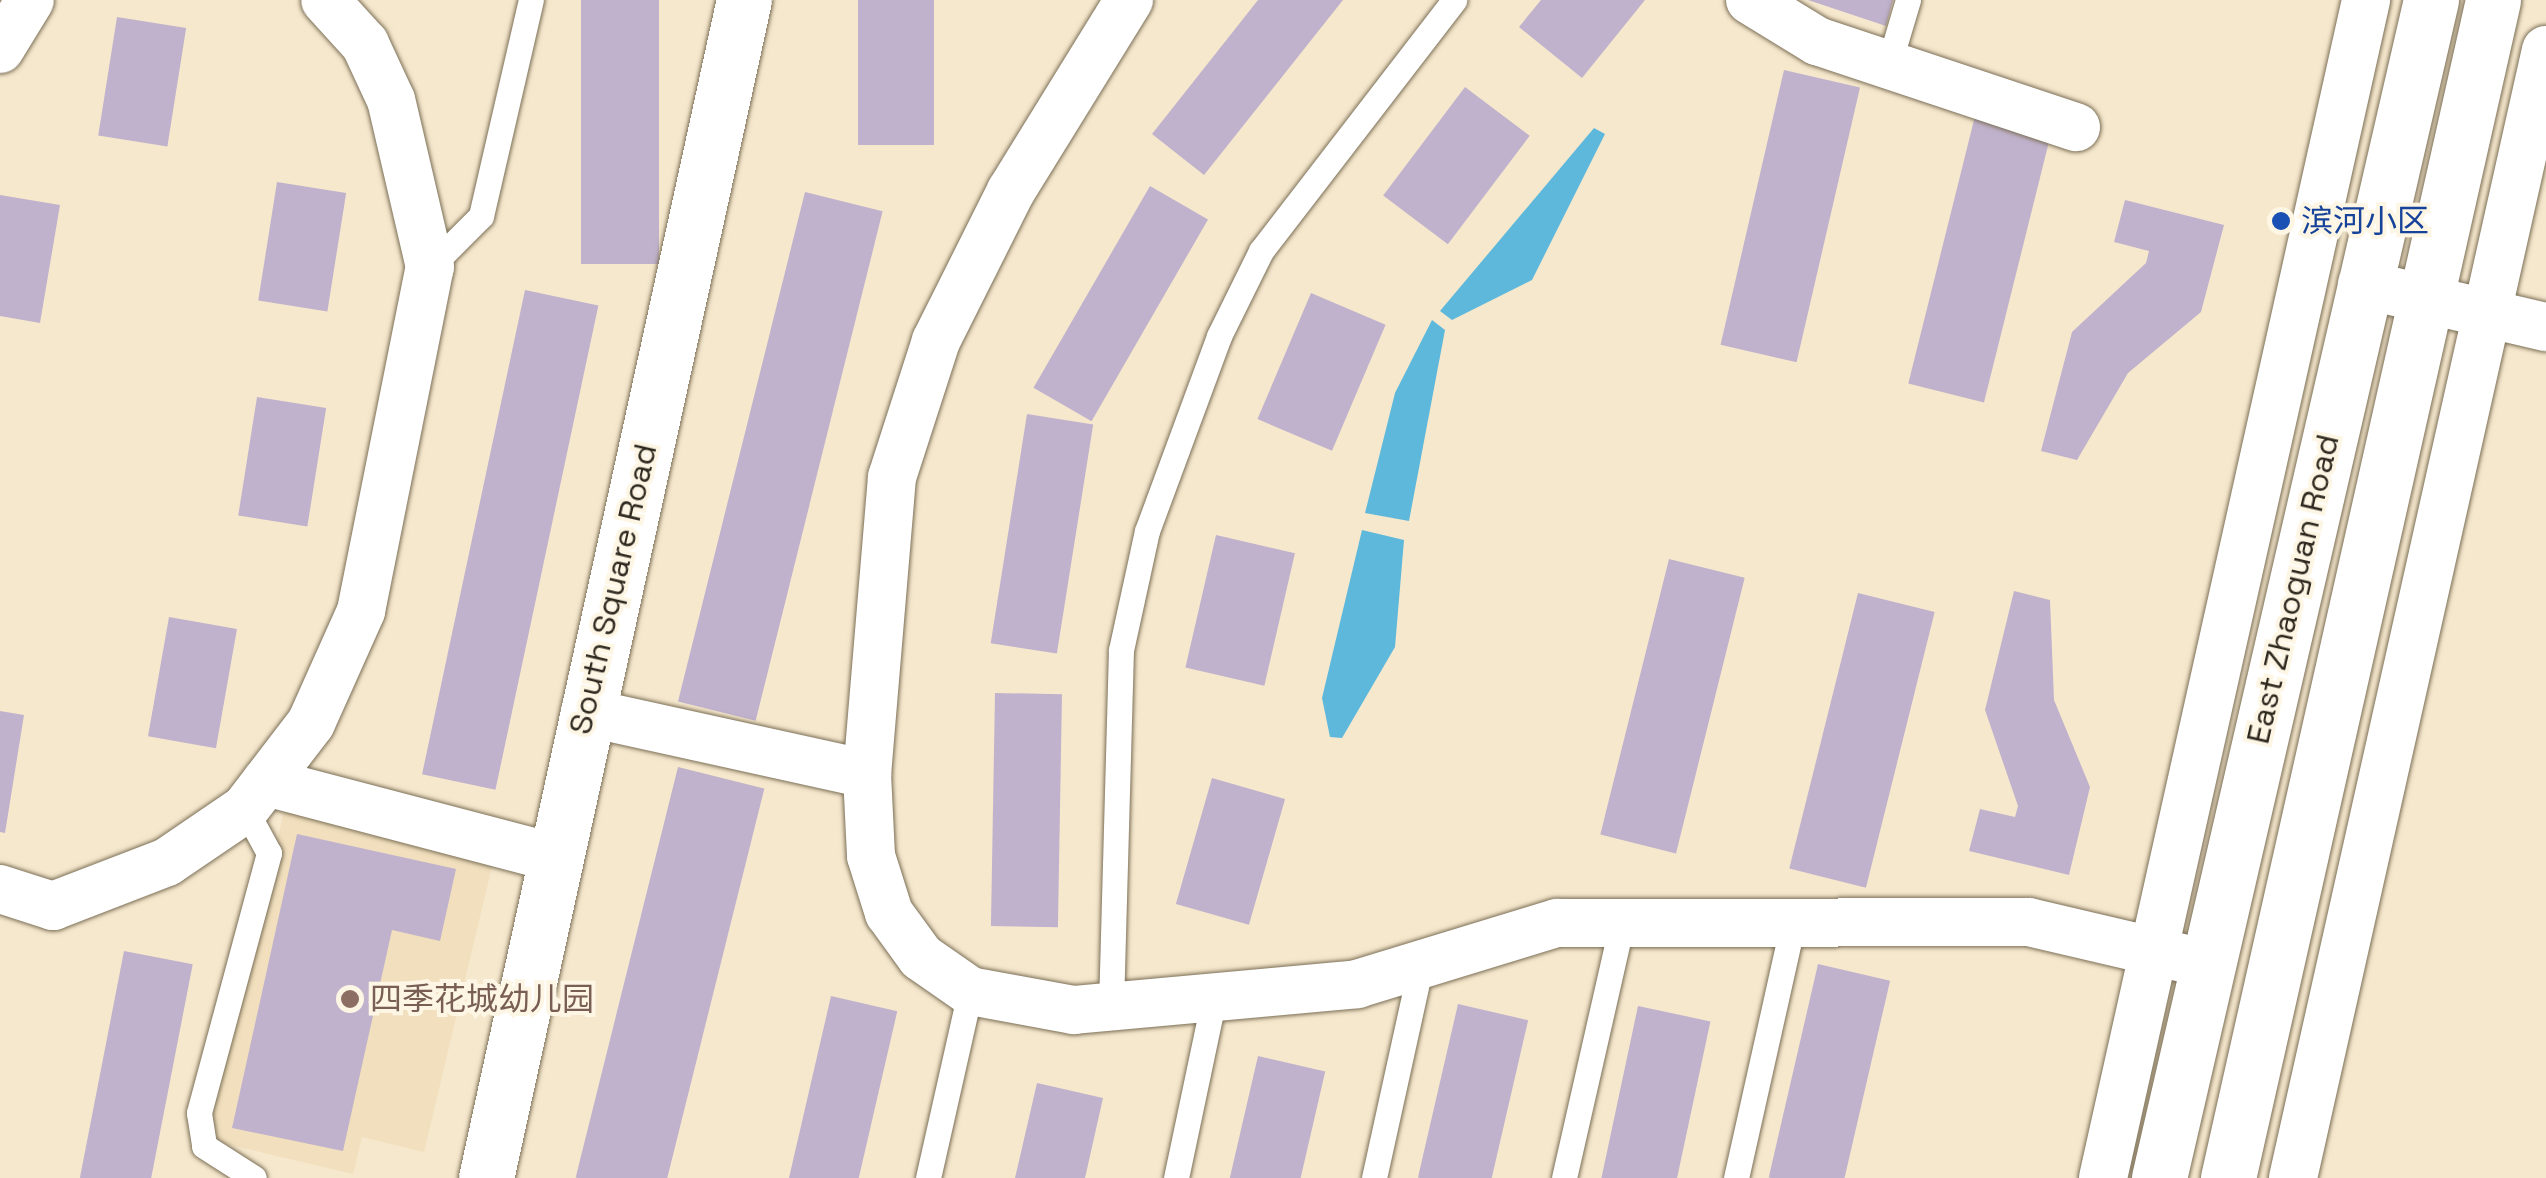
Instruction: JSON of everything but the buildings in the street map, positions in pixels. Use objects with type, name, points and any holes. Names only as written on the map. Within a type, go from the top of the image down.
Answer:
[{"type":"main road","name":"South Square Road","points":[[486,1178],[552,856],[744,0]]},
{"type":"main road","name":"East Zhaoguan Road","points":[[2160,1178],[2362,284],[2431,0]]},
{"type":"main road","name":"East Zhaoguan Road","points":[[2228,1178],[2494,0]]},
{"type":"street","points":[[0,49],[30,0]]},
{"type":"street","points":[[0,888],[52,906],[168,862],[256,795],[311,723],[361,611],[430,267],[391,100],[365,44],[324,0]]},
{"type":"street","points":[[1128,0],[1011,190],[930,358],[892,476],[867,774],[871,856],[889,913],[921,958],[970,991],[1074,1010],[1357,984],[1558,922],[2029,922],[2208,964]]},
{"type":"street","points":[[1750,0],[1817,42],[2076,128]]},
{"type":"street","points":[[2103,1178],[2366,0]]},
{"type":"street","points":[[2293,1178],[2546,50]]},
{"type":"street","points":[[2362,284],[2546,327]]},
{"type":"street","points":[[585,712],[867,774]]},
{"type":"street","points":[[256,795],[552,856]]},
{"type":"lane","points":[[430,267],[481,216],[532,0]]},
{"type":"lane","points":[[1111,1007],[1121,650],[1153,513],[1261,252],[1454,0]]},
{"type":"lane","points":[[1888,66],[1908,0]]},
{"type":"lane","points":[[254,1178],[204,1146],[199,1113],[269,853],[256,795]]},
{"type":"lane","points":[[1564,1178],[1622,922]]},
{"type":"lane","points":[[1736,1178],[1793,924]]},
{"type":"lane","points":[[1374,1178],[1421,964]]},
{"type":"lane","points":[[928,1178],[970,991]]},
{"type":"lane","points":[[1176,1178],[1214,997]]},
{"type":"shaded area","name":"四季花城幼儿园","points":[[284,812],[493,862],[424,1152],[362,1137],[353,1174],[206,1139]]},
{"type":"water","points":[[1594,128],[1605,134],[1532,280],[1452,320],[1440,311]]},
{"type":"water","points":[[1432,320],[1445,330],[1409,521],[1365,513],[1395,393]]},
{"type":"water","points":[[1362,530],[1404,540],[1395,647],[1342,738],[1330,737],[1322,698]]},
{"type":"place","name":"滨河小区","points":[[2281,221]]},
{"type":"place","name":"四季花城幼儿园","points":[[350,999]]}]
